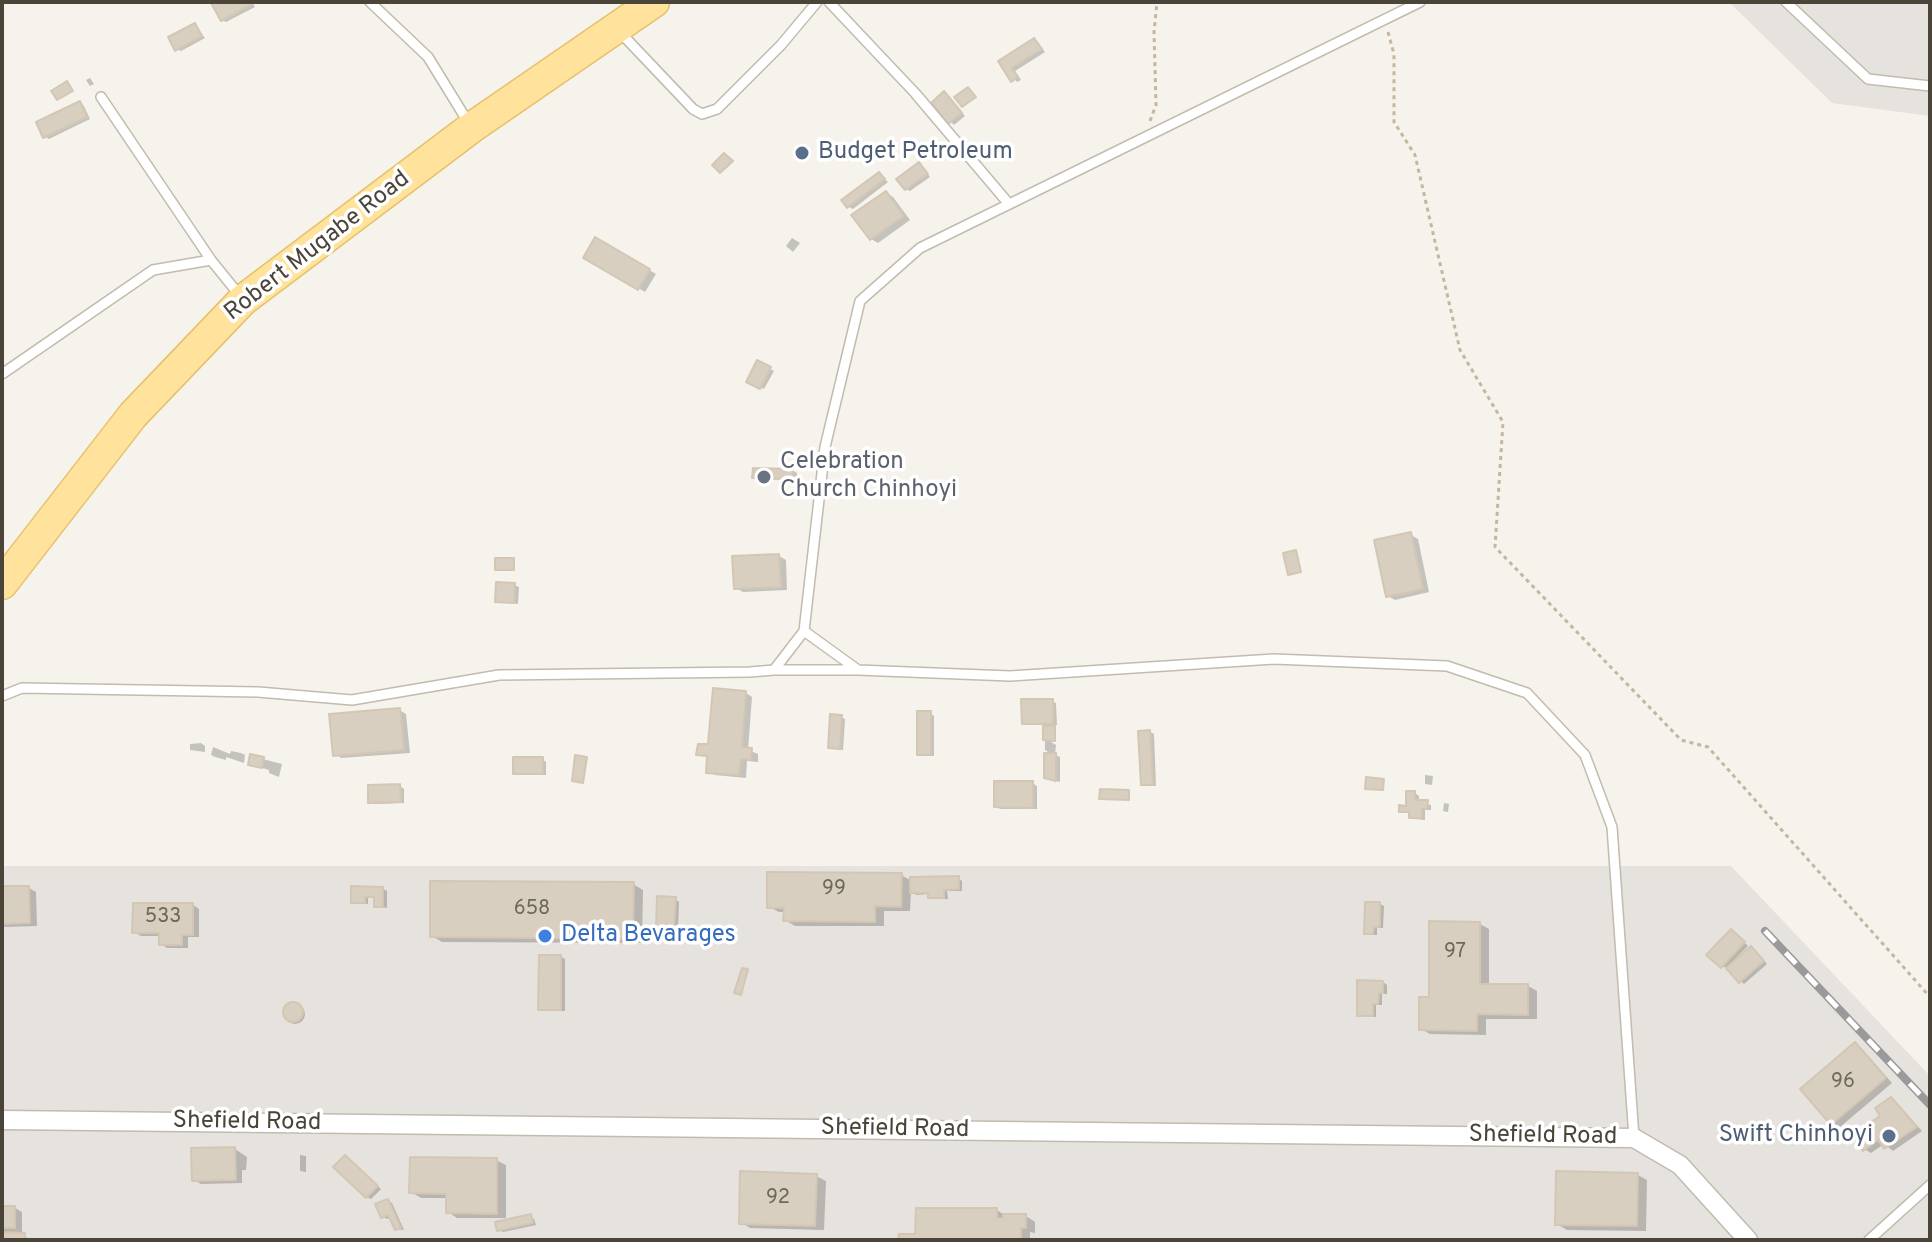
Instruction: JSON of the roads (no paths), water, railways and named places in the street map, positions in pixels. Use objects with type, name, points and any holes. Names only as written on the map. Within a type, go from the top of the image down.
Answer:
[{"type":"main road","name":"Robert Mugabe Road","points":[[2,584],[133,415],[243,300],[471,128],[654,2]]},
{"type":"street","name":"Shefield Road","points":[[2,1120],[1634,1138],[1680,1165],[1748,1240]]},
{"type":"lane","points":[[370,2],[428,57],[471,128]]},
{"type":"lane","points":[[617,29],[693,109],[702,114],[717,109],[781,45],[817,2]]},
{"type":"lane","points":[[829,2],[915,93],[1009,204]]},
{"type":"lane","points":[[774,670],[804,631],[825,447],[860,301],[920,248],[1420,2]]},
{"type":"lane","points":[[1786,2],[1868,79],[1930,86]]},
{"type":"lane","points":[[101,97],[211,260],[243,300]]},
{"type":"lane","points":[[2,374],[153,270],[211,260]]},
{"type":"lane","points":[[804,631],[858,670]]},
{"type":"lane","points":[[2,696],[22,688],[258,692],[352,700],[499,675],[858,670],[1010,676],[1274,659],[1447,666],[1527,693],[1585,755],[1612,827],[1634,1138]]},
{"type":"lane","points":[[1869,1240],[1930,1185]]},
{"type":"railway","points":[[1765,931],[1930,1105]]},
{"type":"place","name":"Budget Petroleum","points":[[802,153]]},
{"type":"place","name":"Celebration Church Chinhoyi","points":[[764,477]]},
{"type":"place","name":"Delta Bevarages","points":[[545,936]]},
{"type":"place","name":"Swift Chinhoyi","points":[[1889,1136]]}]
